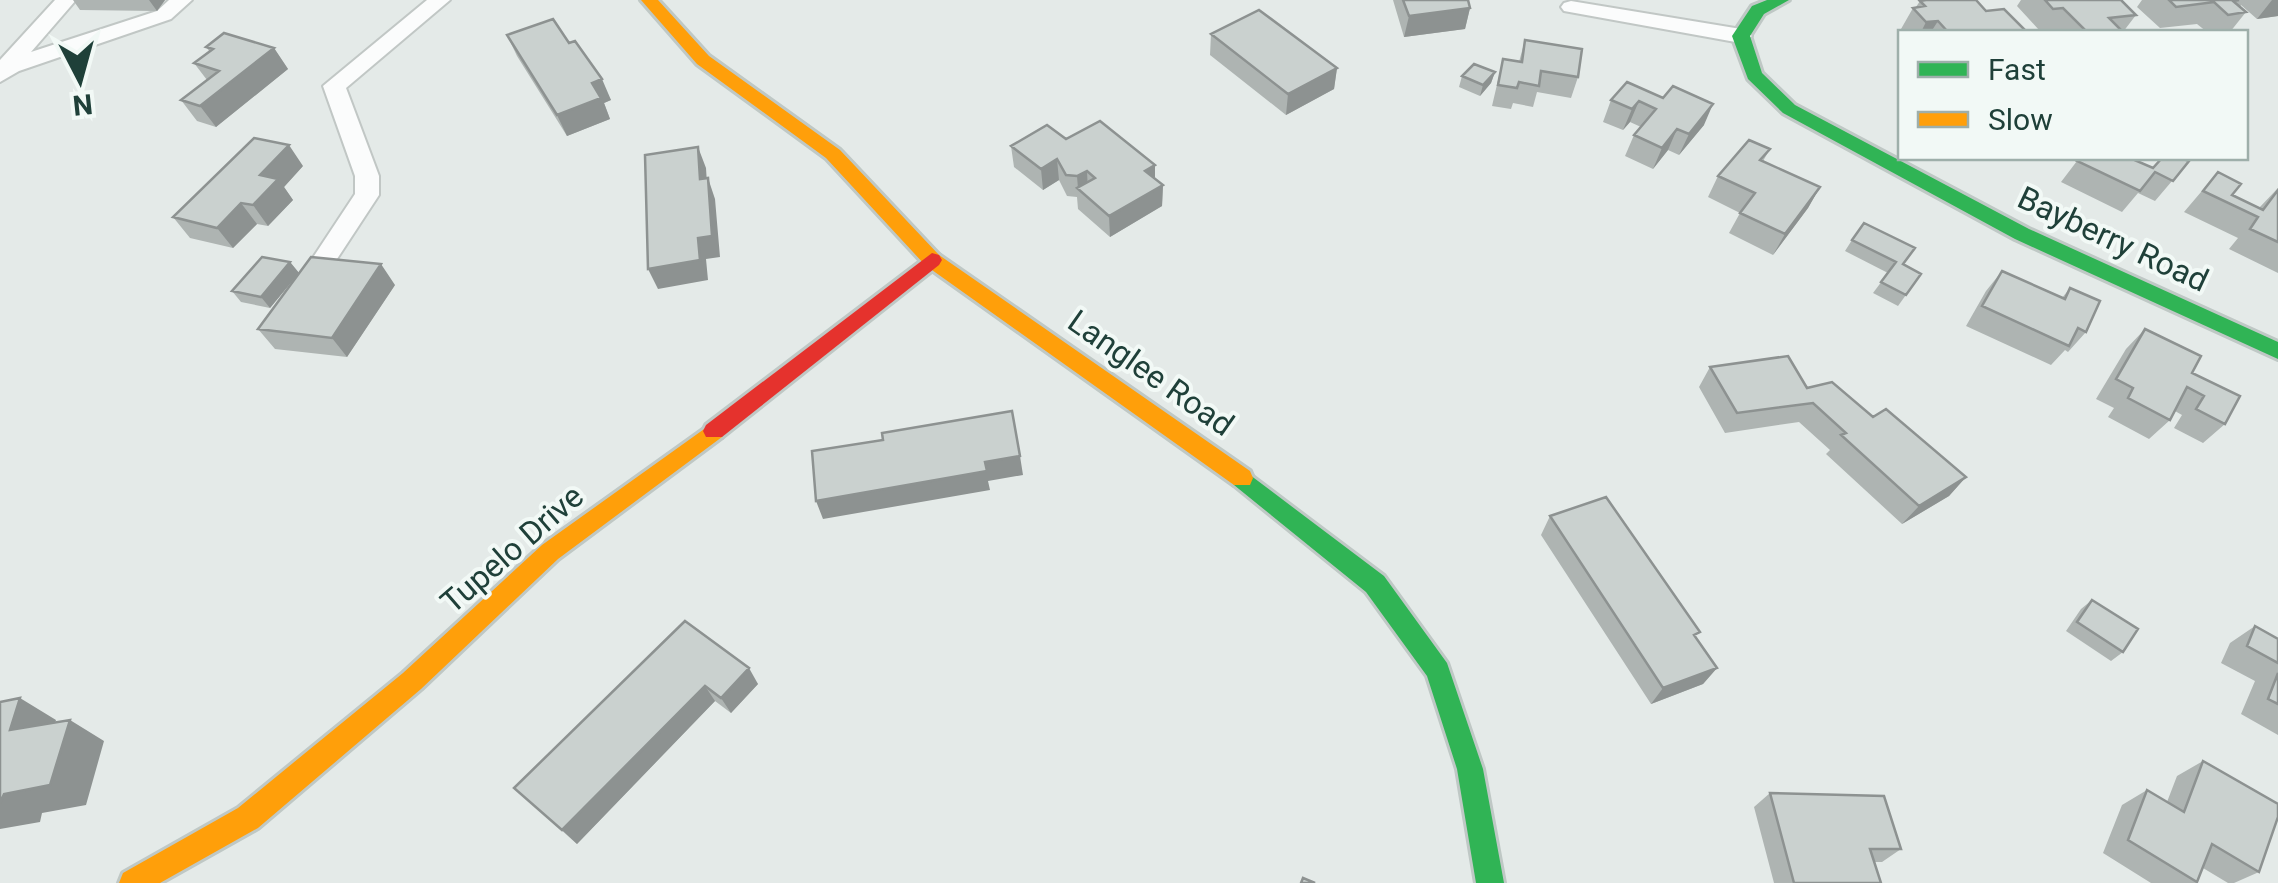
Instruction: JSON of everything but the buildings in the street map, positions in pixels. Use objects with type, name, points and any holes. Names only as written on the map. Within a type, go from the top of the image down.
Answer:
[{"type":"street","name":"Langlee Road","points":[[649,0],[704,60],[833,154],[875,204],[932,260],[1244,479],[1375,584],[1438,671],[1470,770],[1490,883]]},
{"type":"street","points":[[1741,36],[1758,10],[1782,0]]},
{"type":"street","name":"Bayberry Road","points":[[1741,36],[1754,76],[1789,109],[2022,234],[2278,351]]},
{"type":"street","name":"Tupelo Drive","points":[[133,883],[248,818],[412,681],[550,552],[739,413],[932,260]]},
{"type":"lane","points":[[4,68],[66,0]]},
{"type":"lane","points":[[4,68],[77,47],[164,14],[182,0]]},
{"type":"lane","points":[[326,256],[366,195],[367,176],[334,86],[440,0]]},
{"type":"lane","points":[[1572,8],[1741,36]]},
{"type":"traffic: fast","points":[[1781,0],[1758,10],[1741,36],[1754,75],[1789,109],[2022,234],[2278,351]]},
{"type":"traffic: fast","points":[[1242,478],[1375,584],[1438,671],[1470,769],[1490,883]]},
{"type":"traffic: slow","points":[[649,0],[703,60],[833,154],[932,260],[1242,478]]},
{"type":"traffic: slow","points":[[133,883],[248,818],[412,681],[550,552],[714,431]]},
{"type":"traffic: jam","points":[[714,431],[932,260]]}]
